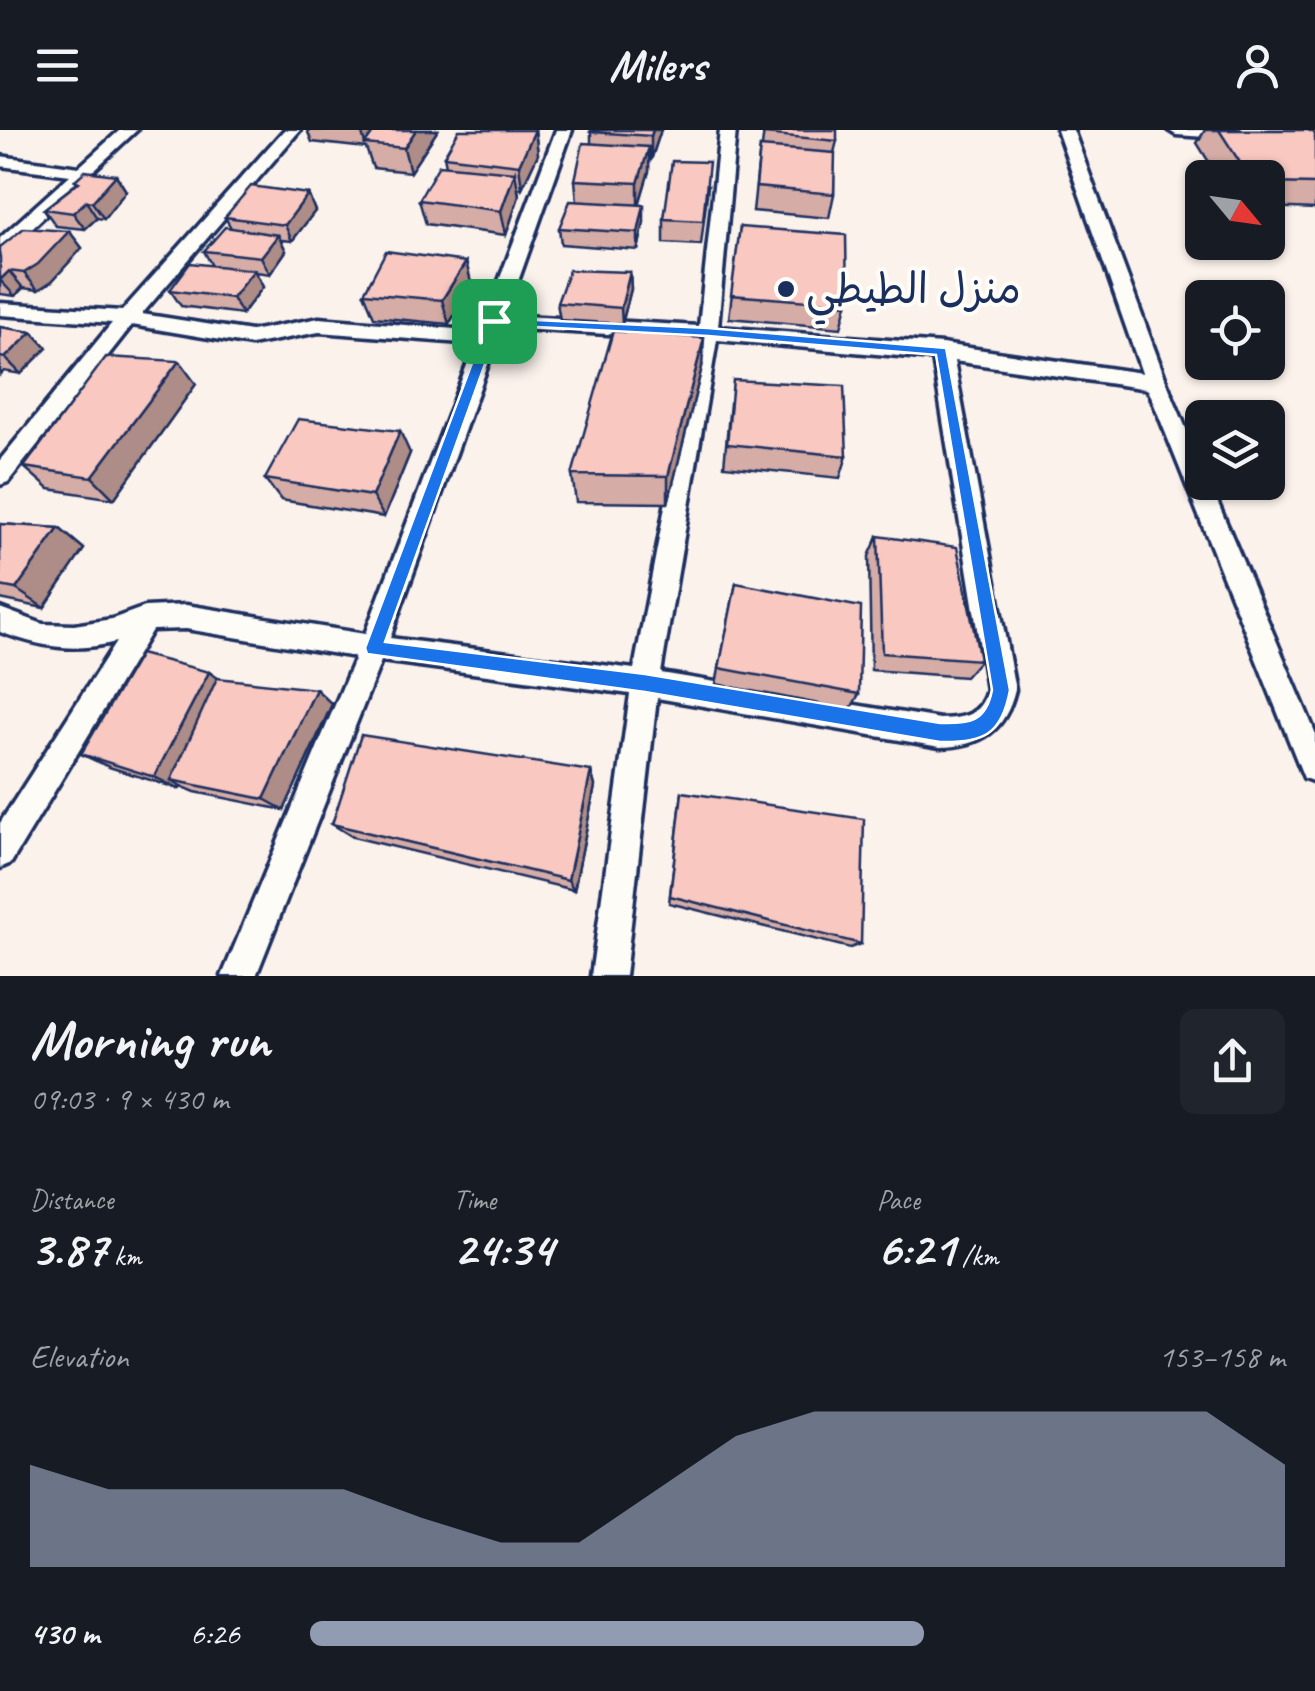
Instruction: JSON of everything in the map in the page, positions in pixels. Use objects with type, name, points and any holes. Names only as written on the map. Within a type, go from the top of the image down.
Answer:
[{"type":"street","points":[[0,248],[129,130]]},
{"type":"street","points":[[0,476],[127,318],[292,130]]},
{"type":"street","points":[[239,976],[374,648],[564,130]]},
{"type":"street","points":[[608,976],[645,683],[708,332],[728,130]]},
{"type":"street","points":[[1065,130],[1156,382],[1315,767]]},
{"type":"street","points":[[1176,130],[1260,136]]},
{"type":"street","points":[[0,161],[82,172]]},
{"type":"street","points":[[0,309],[127,318],[251,338],[319,325],[708,332],[942,351],[1156,382]]},
{"type":"street","points":[[0,620],[43,636],[74,636],[112,630],[145,619],[186,617],[374,648],[645,683],[940,732],[966,733],[987,724],[997,710],[1001,690],[942,351]]},
{"type":"street","points":[[0,852],[145,619]]},
{"type":"building","points":[[375,130],[416,130],[404,148],[365,144]]},
{"type":"building","points":[[459,130],[535,130],[519,165],[444,156]]},
{"type":"building","points":[[591,130],[653,130],[651,136]]},
{"type":"building","points":[[764,130],[837,130],[837,141],[763,134]]},
{"type":"building","points":[[1219,130],[1308,130],[1315,134],[1315,184],[1285,183],[1285,160],[1238,160]]},
{"type":"building","points":[[583,143],[649,147],[638,183],[575,180]]},
{"type":"building","points":[[760,147],[835,153],[834,194],[756,187]]},
{"type":"building","points":[[672,161],[709,162],[703,221],[664,219]]},
{"type":"building","points":[[439,165],[515,172],[501,211],[419,200]]},
{"type":"building","points":[[85,171],[116,175],[92,202],[86,201],[73,213],[44,209],[79,182],[75,180]]},
{"type":"building","points":[[251,186],[308,194],[285,225],[225,217]]},
{"type":"building","points":[[570,201],[644,205],[638,233],[559,228]]},
{"type":"building","points":[[225,227],[278,235],[261,257],[204,251]]},
{"type":"building","name":"منزل الطيطي","points":[[740,227],[846,235],[847,304],[731,295]]},
{"type":"building","points":[[24,228],[69,231],[38,264],[24,273],[9,271],[0,280],[0,247]]},
{"type":"building","points":[[386,251],[466,262],[442,300],[364,293]]},
{"type":"building","points":[[190,263],[254,270],[232,298],[170,290]]},
{"type":"building","points":[[569,270],[630,272],[621,308],[557,303]]},
{"type":"building","points":[[0,327],[32,332],[5,358],[0,357]]},
{"type":"building","points":[[613,331],[704,338],[668,476],[572,475]]},
{"type":"building","points":[[106,357],[179,361],[92,477],[24,467]]},
{"type":"building","points":[[733,380],[844,386],[847,456],[727,444]]},
{"type":"building","points":[[298,419],[400,431],[372,496],[265,479]]},
{"type":"building","points":[[0,524],[59,528],[16,589],[0,586]]},
{"type":"building","points":[[878,536],[957,547],[980,660],[882,653]]},
{"type":"building","points":[[736,583],[861,607],[859,694],[719,668]]},
{"type":"building","points":[[140,654],[209,672],[154,777],[81,754]]},
{"type":"building","points":[[217,678],[316,689],[264,799],[171,780]]},
{"type":"building","points":[[361,735],[591,771],[568,880],[332,824]]},
{"type":"building","points":[[682,792],[864,819],[861,944],[670,896]]},
{"type":"place","name":"منزل الطيطي","points":[[786,289]]},
{"type":"route","points":[[494,321],[708,332],[942,351],[1001,690],[997,710],[987,724],[966,733],[940,732],[645,683],[374,648],[494,321]]}]
